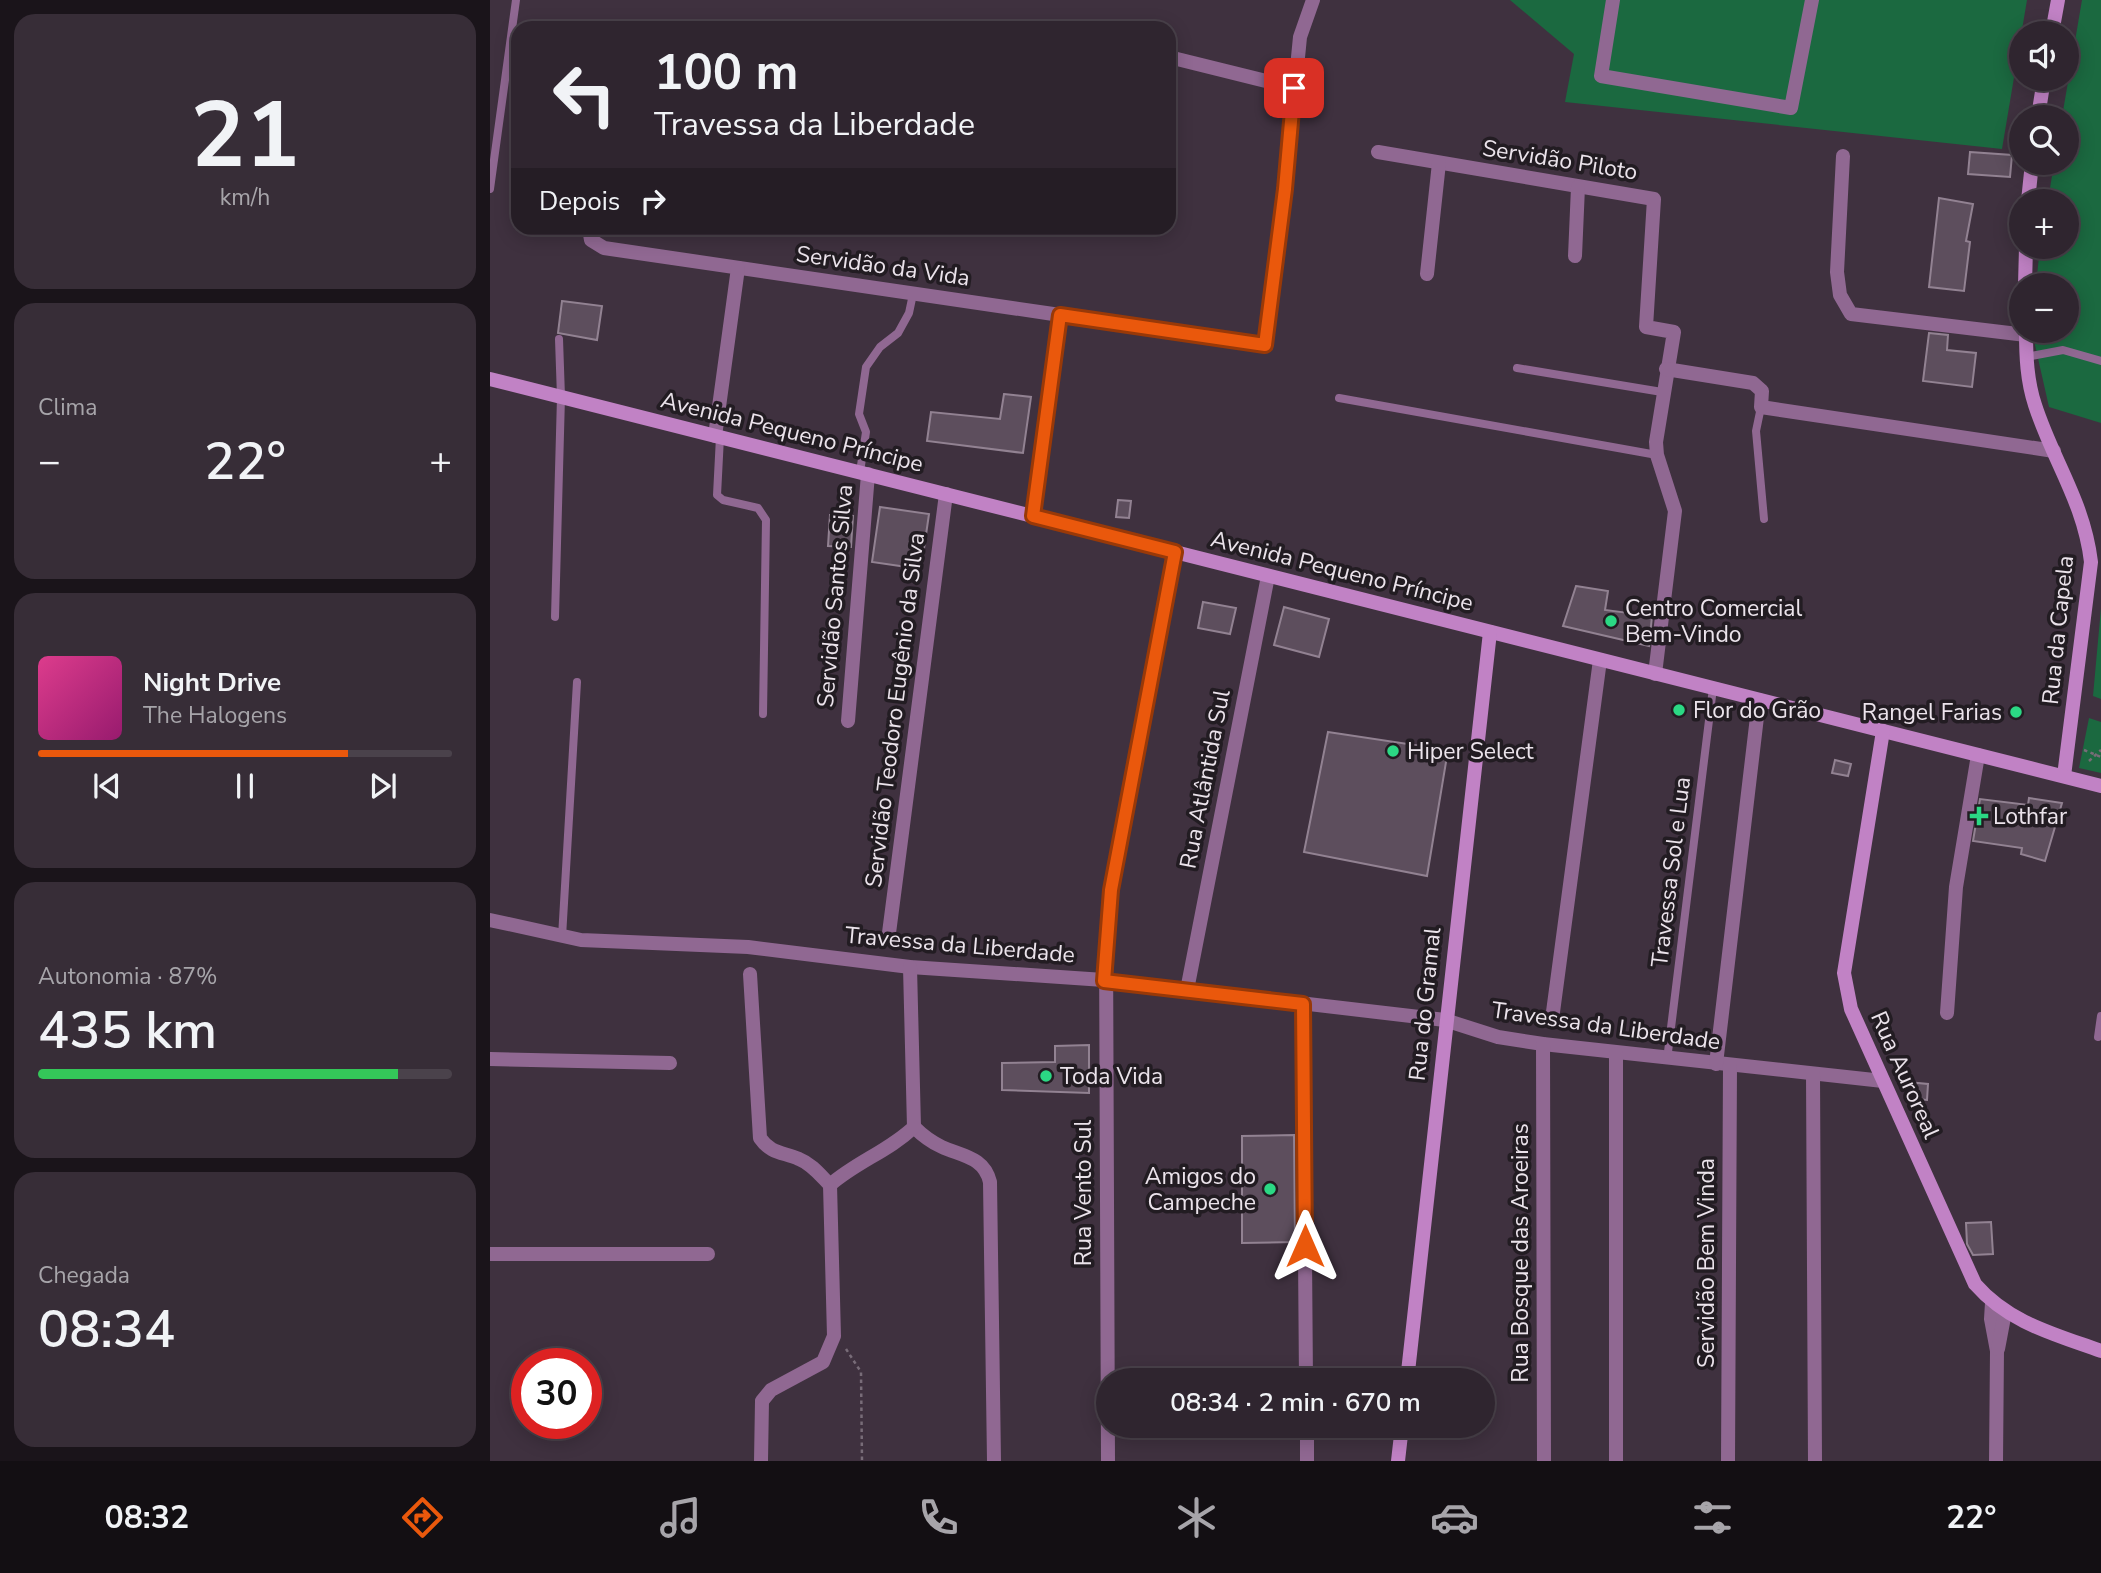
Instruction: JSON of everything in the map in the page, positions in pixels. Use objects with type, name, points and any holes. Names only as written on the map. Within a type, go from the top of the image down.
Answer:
[{"type":"main road","points":[[2054,21],[2058,0]]},
{"type":"main road","name":"Rua da Capela","points":[[2026,343],[2034,403],[2087,528],[2091,562],[2064,776]]},
{"type":"main road","name":"Avenida Pequeno Príncipe","points":[[490,379],[2101,786]]},
{"type":"main road","name":"Rua do Gramal","points":[[1408,1368],[1490,632]]},
{"type":"main road","name":"Rua Auroreal","points":[[1883,731],[1844,973],[1847,997],[1963,1261],[1992,1303],[2033,1327],[2101,1351]]},
{"type":"main road","points":[[1398,1461],[1401,1438]]},
{"type":"street","points":[[1176,59],[1294,88],[1303,24],[1313,0]]},
{"type":"street","points":[[1613,0],[1601,75],[1791,108],[1812,0]]},
{"type":"street","name":"Servidão da Vida","points":[[590,235],[591,240],[604,248],[1265,345],[1285,189],[1294,88]]},
{"type":"street","name":"Servidão Piloto","points":[[1378,152],[1654,199],[1646,327],[1674,332],[1662,392],[1657,454],[1675,512],[1655,674]]},
{"type":"street","points":[[1843,156],[1837,272],[1840,295],[1852,314],[2009,331]]},
{"type":"street","points":[[1427,274],[1439,163]]},
{"type":"street","points":[[1575,256],[1578,187]]},
{"type":"street","points":[[718,436],[738,268]]},
{"type":"street","points":[[1033,516],[1060,315]]},
{"type":"street","points":[[1666,369],[1754,383],[1762,391],[1760,407],[2054,451]]},
{"type":"street","name":"Servidão Santos Silva","points":[[848,721],[864,473]]},
{"type":"street","name":"Servidão Teodoro Eugênio da Silva","points":[[889,933],[946,494]]},
{"type":"street","name":"Rua Vento Sul","points":[[1108,1461],[1104,981],[1111,890],[1175,552]]},
{"type":"street","name":"Rua Atlântida Sul","points":[[1187,990],[1268,576]]},
{"type":"street","points":[[1553,1012],[1600,660]]},
{"type":"street","name":"Servidão Bem Vinda","points":[[1728,1461],[1723,1065],[1759,700]]},
{"type":"street","points":[[1947,1013],[1956,887],[1978,755]]},
{"type":"street","name":"Travessa da Liberdade","points":[[490,920],[562,937],[614,942],[748,947],[910,967],[1104,981],[1187,990],[1445,1020],[1498,1037],[1616,1054],[1883,1081]]},
{"type":"street","points":[[830,1185],[858,1163],[901,1139],[914,1127],[910,967]]},
{"type":"street","points":[[750,974],[760,1138],[775,1153],[800,1159],[814,1168],[830,1185],[834,1336],[823,1362],[771,1390],[762,1401],[761,1461]]},
{"type":"street","points":[[1303,1004],[1306,1368]]},
{"type":"street","name":"Rua Bosque das Aroeiras","points":[[1543,1044],[1544,1461]]},
{"type":"street","points":[[1616,1054],[1616,1461]]},
{"type":"street","points":[[490,1059],[670,1063]]},
{"type":"street","points":[[1813,1074],[1815,1461]]},
{"type":"street","points":[[914,1127],[940,1146],[979,1162],[987,1171],[990,1182],[994,1461]]},
{"type":"street","points":[[490,1254],[708,1254]]},
{"type":"street","points":[[1992,1303],[1991,1319],[1997,1351],[1996,1461]]},
{"type":"street","points":[[1997,1351],[2004,1329],[2005,1312]]},
{"type":"street","points":[[1307,1438],[1307,1461]]},
{"type":"lane","points":[[513,21],[516,0]]},
{"type":"lane","points":[[490,189],[511,36]]},
{"type":"lane","points":[[864,473],[866,432],[859,414],[866,367],[880,347],[898,333],[909,313],[913,294]]},
{"type":"lane","points":[[555,617],[561,397],[559,339]]},
{"type":"lane","points":[[2026,357],[2063,350],[2101,361]]},
{"type":"lane","points":[[1517,368],[1662,392]]},
{"type":"lane","points":[[1339,398],[1657,454]]},
{"type":"lane","points":[[1760,407],[1756,431],[1764,519]]},
{"type":"lane","points":[[718,436],[717,495],[723,500],[758,508],[766,520],[763,713]]},
{"type":"lane","points":[[562,937],[577,681]]},
{"type":"lane","name":"Travessa Sol e Lua","points":[[1667,1059],[1713,688]]},
{"type":"lane","points":[[2098,1037],[2101,1016]]},
{"type":"path","points":[[2077,748],[2101,757]]},
{"type":"path","points":[[2089,761],[2101,750]]},
{"type":"path","points":[[834,1336],[853,1357],[861,1371],[862,1461]]},
{"type":"green space","points":[[1510,0],[2027,0],[2023,21],[2009,21],[2009,91],[2012,91],[2002,149],[1565,102],[1574,54]]},
{"type":"green space","points":[[2082,0],[2101,0],[2101,423],[2049,407],[2035,345],[2079,343],[2079,273],[2037,273],[2039,259],[2079,259],[2079,189],[2050,189],[2052,175],[2079,175],[2079,105],[2064,105],[2066,91],[2079,91],[2078,21]]},
{"type":"green space","points":[[2101,608],[2101,699],[2093,696]]},
{"type":"green space","points":[[2089,718],[2101,722],[2101,773],[2079,768]]},
{"type":"building","points":[[1970,152],[2009,155],[2010,177],[1968,174]]},
{"type":"building","points":[[1939,198],[1973,204],[1966,241],[1970,242],[1964,291],[1929,287]]},
{"type":"building","points":[[562,301],[602,306],[597,340],[558,333]]},
{"type":"building","points":[[1929,333],[1948,335],[1947,350],[1976,353],[1972,387],[1923,381]]},
{"type":"building","points":[[1004,394],[1031,397],[1023,453],[927,441],[931,412],[1000,419]]},
{"type":"building","points":[[1118,500],[1131,501],[1129,518],[1116,517]]},
{"type":"building","points":[[880,507],[929,514],[921,569],[872,562]]},
{"type":"building","points":[[830,515],[853,516],[851,547],[828,546]]},
{"type":"building","name":"Centro Comercial Bem-Vindo","points":[[1576,586],[1608,591],[1605,610],[1652,616],[1649,646],[1563,626]]},
{"type":"building","points":[[1203,602],[1236,608],[1230,634],[1198,628]]},
{"type":"building","points":[[1284,607],[1329,619],[1319,657],[1274,645]]},
{"type":"building","points":[[1328,732],[1448,750],[1427,876],[1304,852]]},
{"type":"building","points":[[1835,760],[1851,764],[1848,776],[1832,773]]},
{"type":"building","points":[[2029,798],[2062,803],[2045,861],[2021,854],[2022,848],[1973,841],[1980,799],[2028,805]]},
{"type":"building","name":"Toda Vida","points":[[1089,1045],[1089,1093],[1002,1090],[1002,1063],[1055,1062],[1055,1046]]},
{"type":"building","points":[[1907,1082],[1928,1084],[1927,1100],[1906,1098]]},
{"type":"building","name":"Amigos do Campeche","points":[[1294,1135],[1295,1242],[1242,1243],[1242,1136]]},
{"type":"building","points":[[1991,1222],[1993,1254],[1973,1255],[1967,1244],[1966,1223]]},
{"type":"place","name":"Centro Comercial Bem-Vindo","points":[[1611,621]]},
{"type":"place","name":"Flor do Grão","points":[[1679,710]]},
{"type":"place","name":"Rangel Farias","points":[[2016,712]]},
{"type":"place","name":"Hiper Select","points":[[1393,751]]},
{"type":"place","name":"Lothfar","points":[[1979,816]]},
{"type":"place","name":"Toda Vida","points":[[1046,1076]]},
{"type":"place","name":"Amigos do Campeche","points":[[1270,1189]]},
{"type":"route","points":[[1294,88],[1280,239],[1265,345],[1060,315],[1033,516],[1175,552],[1111,890],[1104,981],[1303,1004],[1305,1246]]}]
